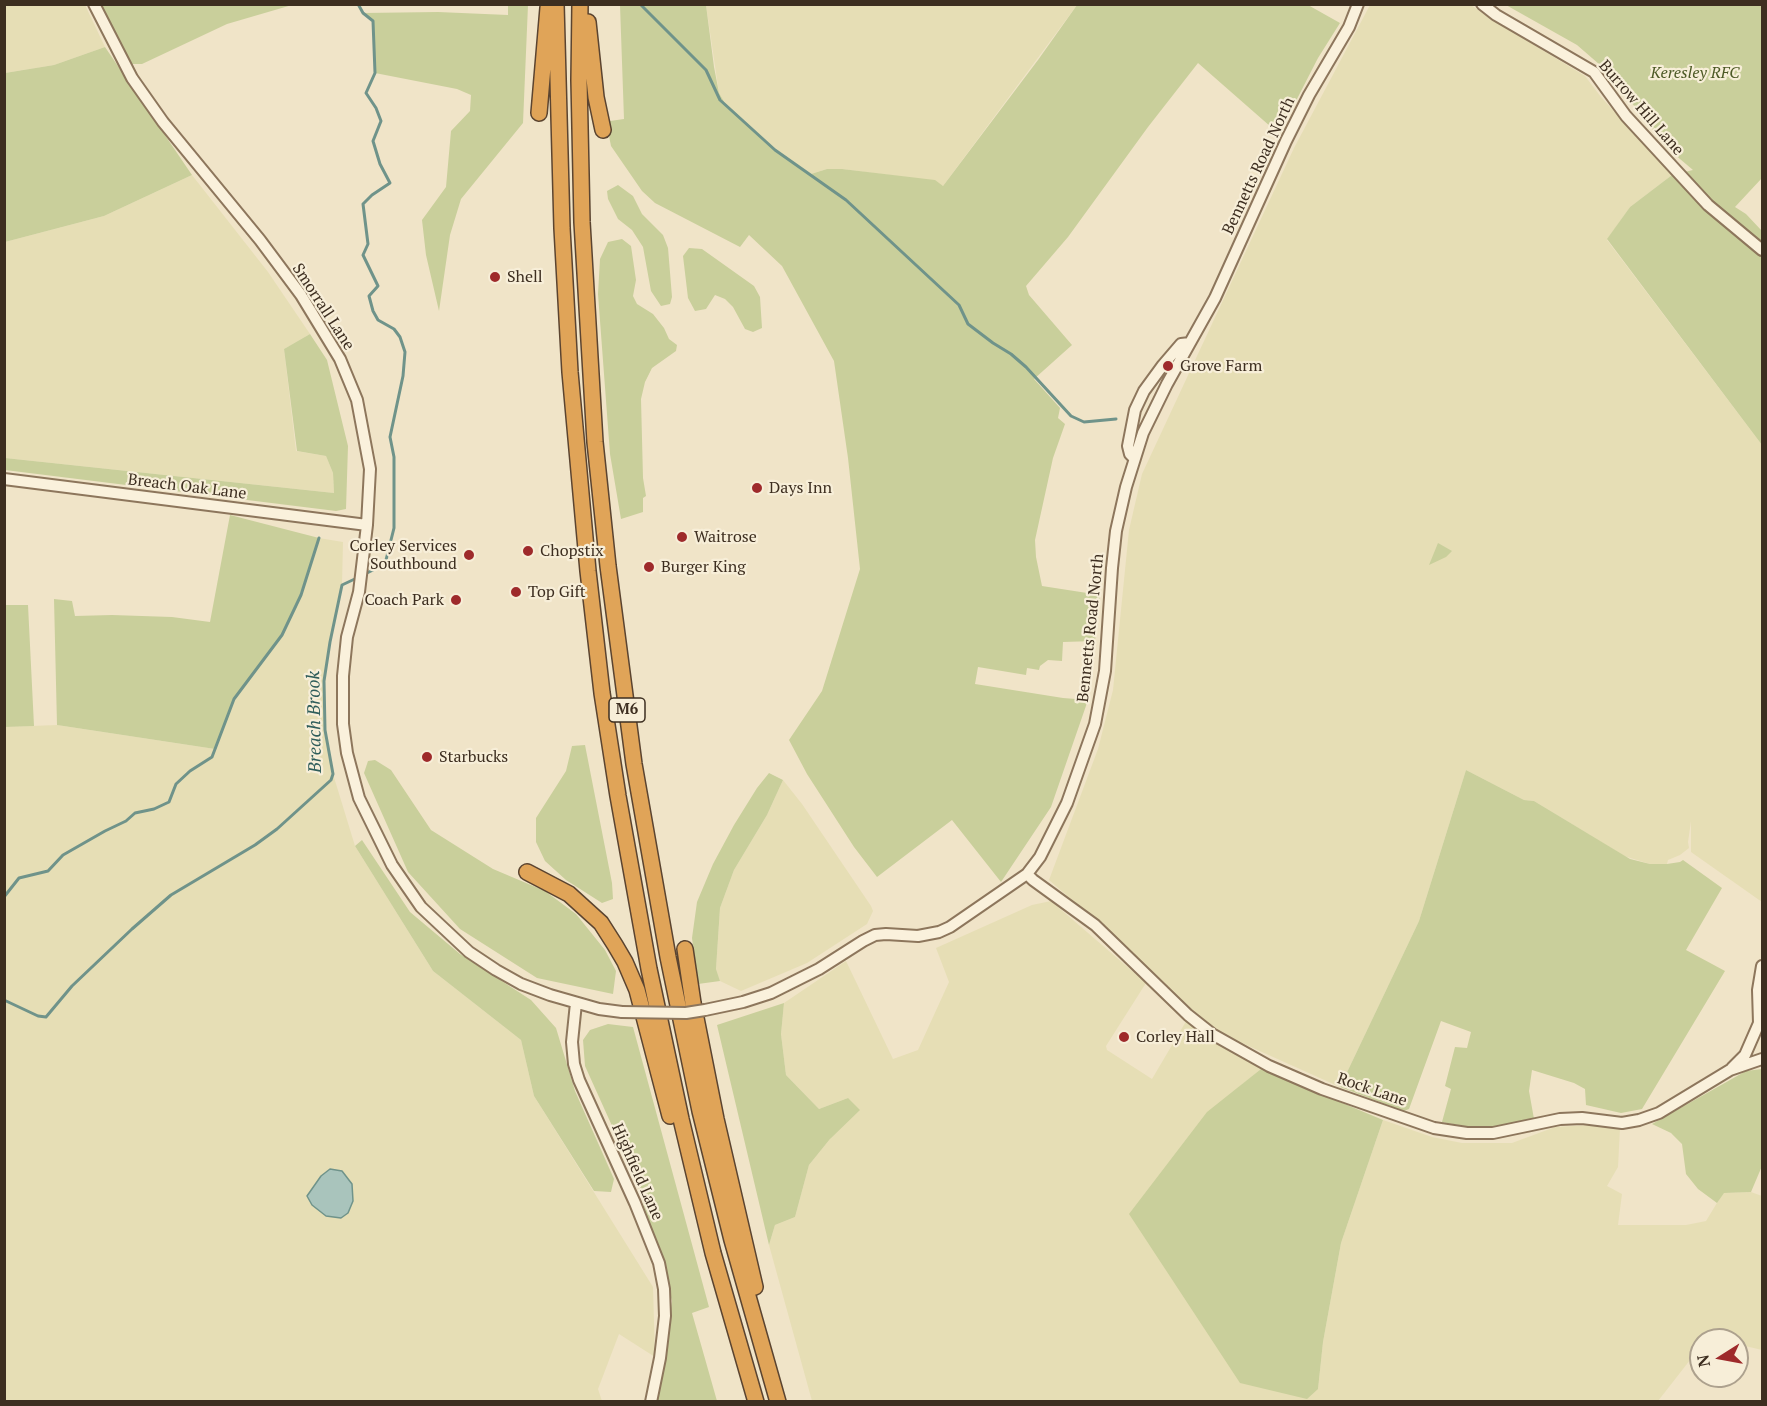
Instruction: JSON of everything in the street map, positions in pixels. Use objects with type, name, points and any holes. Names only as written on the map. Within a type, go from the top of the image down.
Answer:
[{"type":"highway","points":[[539,113],[548,4]]},
{"type":"highway","name":"M6","points":[[556,4],[562,228],[570,372],[588,571],[602,693],[648,969],[713,1253],[756,1401]]},
{"type":"highway","name":"M6","points":[[580,4],[582,222],[595,442],[633,764],[668,957],[700,1111],[732,1240],[778,1401]]},
{"type":"highway","points":[[586,4],[596,97],[603,130]]},
{"type":"highway","points":[[527,872],[569,894],[601,923],[625,962],[637,990],[677,1142],[713,1253]]},
{"type":"highway","points":[[685,949],[693,1003],[716,1119],[747,1257],[784,1401]]},
{"type":"street","name":"Smorrall Lane","points":[[94,4],[132,78],[301,295],[340,359],[357,400],[370,469],[367,525],[360,584],[347,637],[343,676],[343,724],[347,753],[358,798],[387,856],[421,907],[469,952],[521,984],[576,1003]]},
{"type":"street","name":"Bennetts Road North","points":[[576,1003],[622,1012],[686,1013],[743,1002],[771,993],[819,969],[875,935],[918,936],[939,932],[950,927],[1027,874],[1040,857],[1063,813],[1095,724],[1105,671],[1116,531],[1134,458],[1153,412],[1215,298],[1290,133],[1349,27],[1358,4]]},
{"type":"street","name":"Burrow Hill Lane","points":[[1482,4],[1496,15],[1594,72],[1626,116],[1708,205],[1762,250]]},
{"type":"street","name":"Bennetts Road North","points":[[1134,458],[1128,446],[1135,410],[1144,391],[1181,344],[1190,343]]},
{"type":"street","name":"Breach Oak Lane","points":[[4,479],[367,525]]},
{"type":"street","name":"Rock Lane","points":[[1027,874],[1095,925],[1188,1015],[1212,1034],[1269,1066],[1322,1089],[1434,1128],[1467,1133],[1494,1133],[1560,1119],[1582,1118],[1622,1123],[1639,1120],[1659,1113],[1730,1070],[1762,1059]]},
{"type":"street","points":[[1730,1070],[1745,1055],[1761,1025],[1758,990],[1762,966]]},
{"type":"street","name":"Highfield Lane","points":[[576,1003],[572,1042],[574,1064],[659,1263],[664,1289],[665,1316],[660,1358],[651,1401]]},
{"type":"shaded area","points":[[5,5],[85,5],[105,47],[54,65],[5,73]]},
{"type":"shaded area","points":[[706,5],[1077,5],[943,186],[912,178],[842,169],[827,169],[811,174],[775,150],[729,109],[719,93]]},
{"type":"shaded area","points":[[1370,5],[1471,5],[1585,76],[1601,97],[1672,175],[1630,207],[1607,240],[1762,445],[1762,902],[1691,852],[1691,821],[1689,848],[1668,860],[1667,864],[1650,864],[1624,856],[1534,801],[1524,800],[1466,770],[1419,921],[1340,1087],[1224,1035],[1191,1009],[1109,932],[1049,880],[1098,749],[1113,690],[1129,530],[1142,474],[1294,148]]},
{"type":"shaded area","points":[[192,175],[268,272],[310,334],[284,349],[296,451],[326,456],[333,473],[334,493],[5,458],[5,242],[104,216]]},
{"type":"shaded area","points":[[319,538],[343,542],[342,585],[324,681],[325,729],[333,774],[355,846],[433,971],[521,1040],[534,1096],[653,1287],[655,1357],[619,1334],[598,1389],[602,1401],[5,1401],[4,727],[57,725],[215,749],[234,699],[282,635],[301,594]],"holes":[[[352,1184],[353,1201],[348,1213],[341,1218],[326,1215],[312,1205]]]},
{"type":"shaded area","points":[[783,780],[802,804],[873,911],[867,924],[807,963],[741,991],[720,981],[716,969],[720,908],[734,870],[767,815]]},
{"type":"shaded area","points":[[1051,901],[1146,983],[1106,1046],[1107,1050],[1152,1079],[1188,1018],[1211,1037],[1261,1069],[1239,1087],[1318,1389],[1323,1342],[1341,1243],[1383,1120],[1432,1137],[1462,1143],[1512,1143],[1555,1127],[1590,1125],[1620,1128],[1618,1167],[1607,1186],[1622,1194],[1618,1225],[1686,1225],[1706,1221],[1723,1193],[1751,1192],[1762,1196],[1762,1350],[1749,1347],[1749,1328],[1689,1328],[1689,1361],[1658,1401],[812,1401],[769,1245],[775,1225],[795,1217],[809,1165],[830,1139],[848,1098],[819,1109],[786,1075],[781,1034],[784,1003],[846,961],[893,1059],[918,1050],[949,982],[936,948],[1032,905]]},
{"type":"green space","points":[[99,5],[292,5],[227,24],[142,64],[127,64]]},
{"type":"green space","points":[[508,5],[528,5],[523,123],[461,199],[450,235],[439,311],[426,255],[422,220],[446,187],[451,131],[470,111],[471,95],[457,89],[375,73],[373,22],[363,13],[438,12],[508,15]]},
{"type":"green space","points":[[620,5],[706,5],[719,93],[725,103],[775,150],[811,174],[827,169],[842,169],[935,180],[943,186],[1077,5],[1308,5],[1340,23],[1318,58],[1279,134],[1198,63],[1068,237],[1026,286],[1029,295],[1072,345],[1034,379],[1060,408],[1058,418],[1065,424],[1053,458],[1035,540],[1042,586],[1100,595],[1095,641],[1063,642],[1062,661],[1048,660],[1040,666],[1039,670],[1027,668],[1026,675],[978,667],[975,684],[1088,700],[1051,807],[1001,882],[952,820],[877,877],[854,847],[807,774],[789,740],[822,691],[860,569],[848,458],[834,361],[782,266],[749,235],[740,247],[655,203],[642,191],[611,146],[608,131],[610,121],[624,119]]},
{"type":"green space","name":"Keresley RFC","points":[[1506,5],[1762,5],[1762,178],[1735,207],[1746,214],[1762,231],[1762,445],[1607,239],[1630,207],[1672,175],[1693,170],[1667,148],[1607,71],[1577,45]]},
{"type":"green space","points":[[105,47],[192,175],[104,216],[5,242],[5,73],[54,65]]},
{"type":"green space","points":[[618,185],[633,196],[642,214],[663,235],[668,248],[672,297],[670,304],[661,306],[651,291],[643,247],[632,230],[618,219],[608,199],[607,191]]},
{"type":"green space","points":[[622,239],[631,246],[636,280],[633,296],[637,304],[653,314],[669,339],[677,345],[676,351],[652,368],[645,382],[641,399],[643,478],[646,496],[643,498],[643,512],[621,519],[610,454],[598,294],[600,259],[608,242]]},
{"type":"green space","points":[[689,248],[702,249],[754,286],[760,297],[762,328],[753,332],[745,329],[733,307],[725,299],[715,295],[706,309],[695,311],[688,298],[683,256]]},
{"type":"green space","points":[[310,334],[327,360],[348,446],[346,509],[336,511],[5,470],[5,458],[334,493],[333,473],[326,456],[297,451],[284,349]]},
{"type":"green space","points":[[230,515],[319,538],[299,597],[282,635],[234,699],[215,749],[57,725],[54,599],[72,601],[75,616],[172,617],[210,622]]},
{"type":"green space","points":[[1438,543],[1452,551],[1446,557],[1429,565]]},
{"type":"green space","points":[[5,605],[28,605],[34,726],[5,727]]},
{"type":"green space","points":[[585,745],[612,883],[613,899],[602,903],[566,880],[545,861],[536,842],[536,818],[566,771],[572,746]]},
{"type":"green space","points":[[375,760],[391,770],[431,830],[493,869],[545,891],[576,914],[605,950],[616,971],[613,994],[537,978],[460,929],[408,872],[364,773],[368,761]]},
{"type":"green space","points":[[1466,770],[1524,800],[1534,801],[1630,859],[1650,864],[1667,864],[1683,860],[1722,888],[1686,950],[1725,971],[1642,1109],[1621,1113],[1586,1105],[1585,1089],[1574,1083],[1532,1070],[1529,1091],[1534,1119],[1481,1129],[1442,1122],[1451,1089],[1445,1086],[1455,1047],[1467,1048],[1471,1032],[1441,1021],[1409,1109],[1404,1111],[1340,1087],[1419,921]]},
{"type":"green space","points":[[769,773],[783,780],[767,815],[734,870],[720,908],[716,969],[720,981],[698,984],[692,938],[697,902],[713,864],[734,825]]},
{"type":"green space","points":[[362,840],[410,912],[460,954],[531,1000],[556,1028],[575,1091],[614,1179],[611,1192],[594,1191],[534,1096],[521,1040],[433,971],[355,846]]},
{"type":"green space","points":[[784,1003],[781,1034],[786,1075],[819,1109],[848,1098],[860,1110],[830,1139],[809,1165],[795,1217],[775,1225],[769,1245],[717,1025]]},
{"type":"green space","points":[[608,1024],[633,1027],[709,1307],[692,1313],[717,1401],[657,1401],[672,1301],[636,1179],[585,1066],[583,1040],[590,1030]]},
{"type":"green space","points":[[1261,1069],[1383,1120],[1341,1243],[1323,1342],[1318,1389],[1307,1399],[1240,1383],[1129,1214],[1207,1112]]},
{"type":"green space","points":[[1762,1069],[1762,1166],[1751,1192],[1724,1193],[1717,1203],[1698,1189],[1686,1174],[1682,1144],[1671,1133],[1652,1124],[1746,1071]]},
{"type":"water","points":[[330,1169],[342,1171],[352,1184],[353,1201],[348,1213],[341,1218],[326,1216],[312,1205],[307,1196],[321,1176]]},
{"type":"waterway","name":"Breach Brook","points":[[358,4],[363,13],[373,21],[375,73],[366,93],[381,121],[373,141],[380,164],[390,183],[363,204],[368,244],[363,255],[378,286],[369,296],[373,311],[378,320],[394,329],[400,337],[405,352],[403,376],[390,437],[394,457],[394,528],[385,564],[365,574]]},
{"type":"waterway","points":[[640,4],[706,70],[720,100],[775,150],[846,200],[959,305],[968,324],[1026,367],[1071,416],[1084,422],[1116,419]]},
{"type":"waterway","points":[[4,897],[19,878],[48,871],[63,855],[126,821],[135,813],[154,809],[169,802],[176,784],[190,771],[212,757],[234,699],[282,635],[301,595],[319,538]]},
{"type":"waterway","name":"Breach Brook","points":[[4,1000],[38,1016],[46,1017],[72,986],[171,895],[255,845],[277,829],[331,780],[333,774],[325,730],[324,681],[342,585],[359,577]]},
{"type":"place","name":"Shell","points":[[495,277]]},
{"type":"place","name":"Grove Farm","points":[[1168,366]]},
{"type":"place","name":"Days Inn","points":[[757,488]]},
{"type":"place","name":"Waitrose","points":[[682,537]]},
{"type":"place","name":"Chopstix","points":[[528,551]]},
{"type":"place","name":"Corley Services Southbound","points":[[469,555]]},
{"type":"place","name":"Burger King","points":[[649,567]]},
{"type":"place","name":"Top Gift","points":[[516,592]]},
{"type":"place","name":"Coach Park","points":[[456,600]]},
{"type":"place","name":"Starbucks","points":[[427,757]]},
{"type":"place","name":"Corley Hall","points":[[1124,1037]]}]
